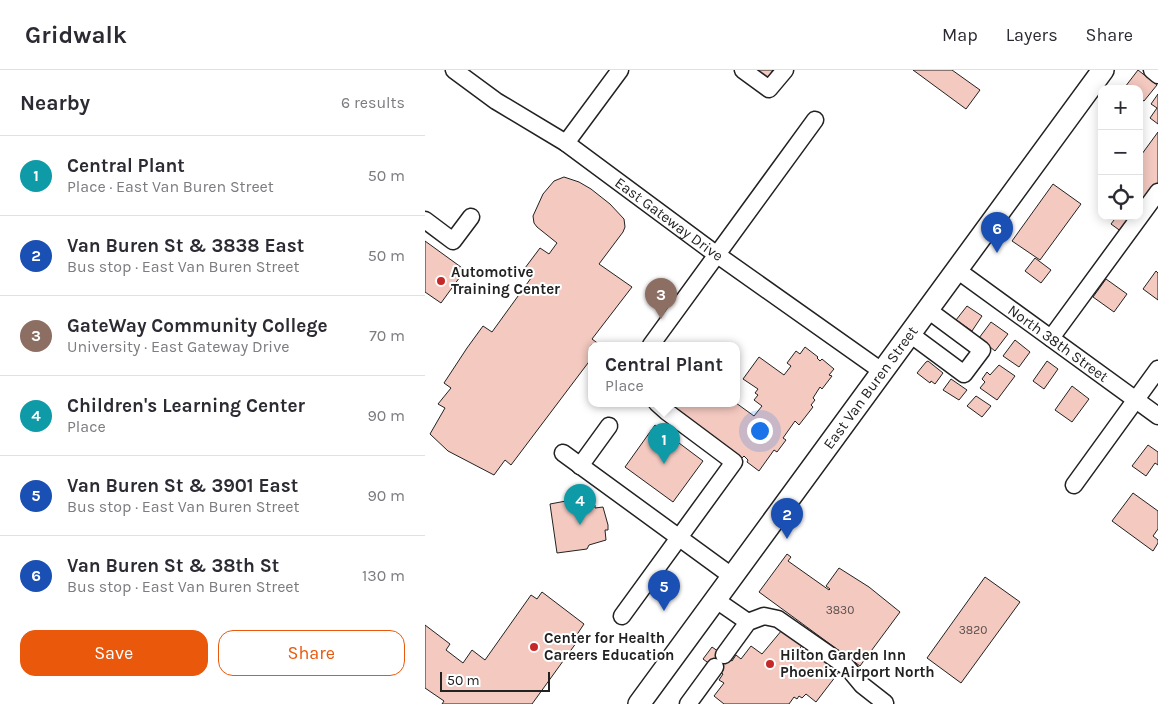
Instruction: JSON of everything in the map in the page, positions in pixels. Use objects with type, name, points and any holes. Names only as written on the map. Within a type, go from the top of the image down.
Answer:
[{"type":"main road","name":"East Van Buren Street","points":[[639,704],[1103,70]]},
{"type":"street","name":"East Gateway Drive","points":[[454,70],[496,101],[566,143],[883,372]]},
{"type":"street","points":[[566,143],[620,70]]},
{"type":"street","points":[[743,70],[769,89],[785,70]]},
{"type":"street","points":[[1152,70],[1158,75]]},
{"type":"street","points":[[653,342],[815,120]]},
{"type":"street","points":[[1051,338],[1158,192]]},
{"type":"street","points":[[425,220],[453,241],[471,217]]},
{"type":"street","name":"North 38th Street","points":[[957,270],[1158,416]]},
{"type":"street","points":[[910,334],[964,374],[982,350],[928,310]]},
{"type":"street","points":[[1073,485],[1158,369]]},
{"type":"street","points":[[623,616],[734,462],[661,407]]},
{"type":"street","points":[[580,466],[609,426]]},
{"type":"street","points":[[563,453],[733,577]]},
{"type":"street","points":[[716,600],[748,622]]},
{"type":"street","points":[[688,704],[748,622],[764,616],[778,619],[847,666],[862,685],[885,703]]},
{"type":"building","points":[[755,70],[773,70],[767,79]]},
{"type":"building","points":[[913,70],[952,70],[980,90],[966,109]]},
{"type":"building","points":[[1138,70],[1157,85],[1144,101],[1143,85],[1127,85]]},
{"type":"building","points":[[1158,94],[1158,124],[1150,118],[1157,108],[1151,104]]},
{"type":"building","points":[[1158,132],[1158,184],[1145,201],[1143,200],[1143,153]]},
{"type":"building","points":[[564,177],[579,182],[610,204],[624,219],[625,227],[623,232],[599,264],[632,287],[592,339],[596,342],[588,342],[588,363],[511,465],[505,460],[494,475],[448,451],[430,434],[445,408],[438,404],[451,388],[444,383],[467,348],[483,326],[492,332],[534,274],[525,268],[540,248],[549,254],[557,243],[537,227],[533,216],[543,194],[554,181]]},
{"type":"building","points":[[1053,184],[1081,204],[1040,260],[1012,241]]},
{"type":"building","points":[[1114,220],[1131,220],[1122,232],[1111,224]]},
{"type":"building","name":"Automotive Training Center","points":[[425,241],[465,270],[441,303],[425,292]]},
{"type":"building","points":[[1035,258],[1051,270],[1041,283],[1025,271]]},
{"type":"building","points":[[1156,271],[1158,273],[1158,300],[1143,289]]},
{"type":"building","points":[[1106,279],[1127,294],[1114,312],[1093,297]]},
{"type":"building","points":[[967,306],[982,316],[972,331],[956,320]]},
{"type":"building","points":[[991,322],[1008,334],[995,351],[979,338]]},
{"type":"building","points":[[1015,340],[1030,352],[1019,367],[1003,356]]},
{"type":"building","points":[[805,347],[818,357],[820,361],[822,359],[834,369],[829,375],[832,376],[822,389],[820,387],[813,398],[815,400],[811,405],[813,407],[799,425],[795,421],[783,438],[786,440],[777,452],[774,450],[759,471],[747,462],[748,460],[744,456],[742,458],[672,407],[740,406],[754,416],[762,406],[754,400],[758,395],[755,393],[758,389],[743,379],[759,357],[784,375],[791,366],[787,363],[796,351],[800,354]]},
{"type":"building","points":[[928,361],[943,373],[935,384],[931,381],[930,383],[917,373]]},
{"type":"building","points":[[1047,361],[1058,369],[1044,389],[1033,381]]},
{"type":"building","points":[[999,365],[1015,376],[997,400],[980,388],[985,382],[982,379],[987,372],[990,375]]},
{"type":"building","points":[[951,379],[967,390],[959,400],[943,390]]},
{"type":"building","points":[[1072,386],[1089,399],[1072,422],[1055,410]]},
{"type":"building","points":[[976,396],[991,406],[982,417],[967,406]]},
{"type":"building","points":[[655,425],[703,461],[673,502],[625,467]]},
{"type":"building","points":[[1148,445],[1158,452],[1158,465],[1155,463],[1146,476],[1132,466]]},
{"type":"building","points":[[1133,493],[1158,511],[1158,529],[1153,536],[1158,540],[1158,543],[1153,551],[1112,521]]},
{"type":"building","points":[[582,498],[583,507],[595,505],[595,508],[603,507],[608,525],[608,530],[605,530],[606,540],[589,545],[587,549],[557,553],[550,504]]},
{"type":"building","points":[[787,554],[791,557],[788,561],[829,590],[826,586],[839,568],[869,587],[900,612],[860,666],[759,592]]},
{"type":"building","points":[[985,577],[1020,602],[961,683],[927,658]]},
{"type":"building","name":"Center for Health Careers Education","points":[[542,592],[584,624],[576,636],[579,639],[532,704],[442,704],[444,701],[425,688],[425,625],[450,644],[446,650],[463,663],[472,650],[485,660],[531,595],[537,599]]},
{"type":"building","name":"Hilton Garden Inn Phoenix Airport North","points":[[782,630],[802,645],[799,650],[808,657],[812,652],[839,672],[816,702],[806,694],[802,698],[799,696],[797,699],[794,697],[789,704],[724,704],[714,696],[724,683],[719,680],[723,674],[703,659],[712,647],[732,661],[736,655],[741,659],[751,646],[762,654]]},
{"type":"place","name":"Van Buren St & 38th St","points":[[997,253]]},
{"type":"place","name":"Automotive Training Center","points":[[441,281]]},
{"type":"place","name":"GateWay Community College","points":[[661,319]]},
{"type":"place","name":"Central Plant","points":[[664,464]]},
{"type":"place","name":"Children's Learning Center","points":[[580,525]]},
{"type":"place","name":"Van Buren St & 3838 East","points":[[787,539]]},
{"type":"place","name":"Van Buren St & 3901 East","points":[[664,611]]},
{"type":"place","name":"Center for Health Careers Education","points":[[534,647]]},
{"type":"place","name":"Hilton Garden Inn Phoenix Airport North","points":[[770,664]]}]
